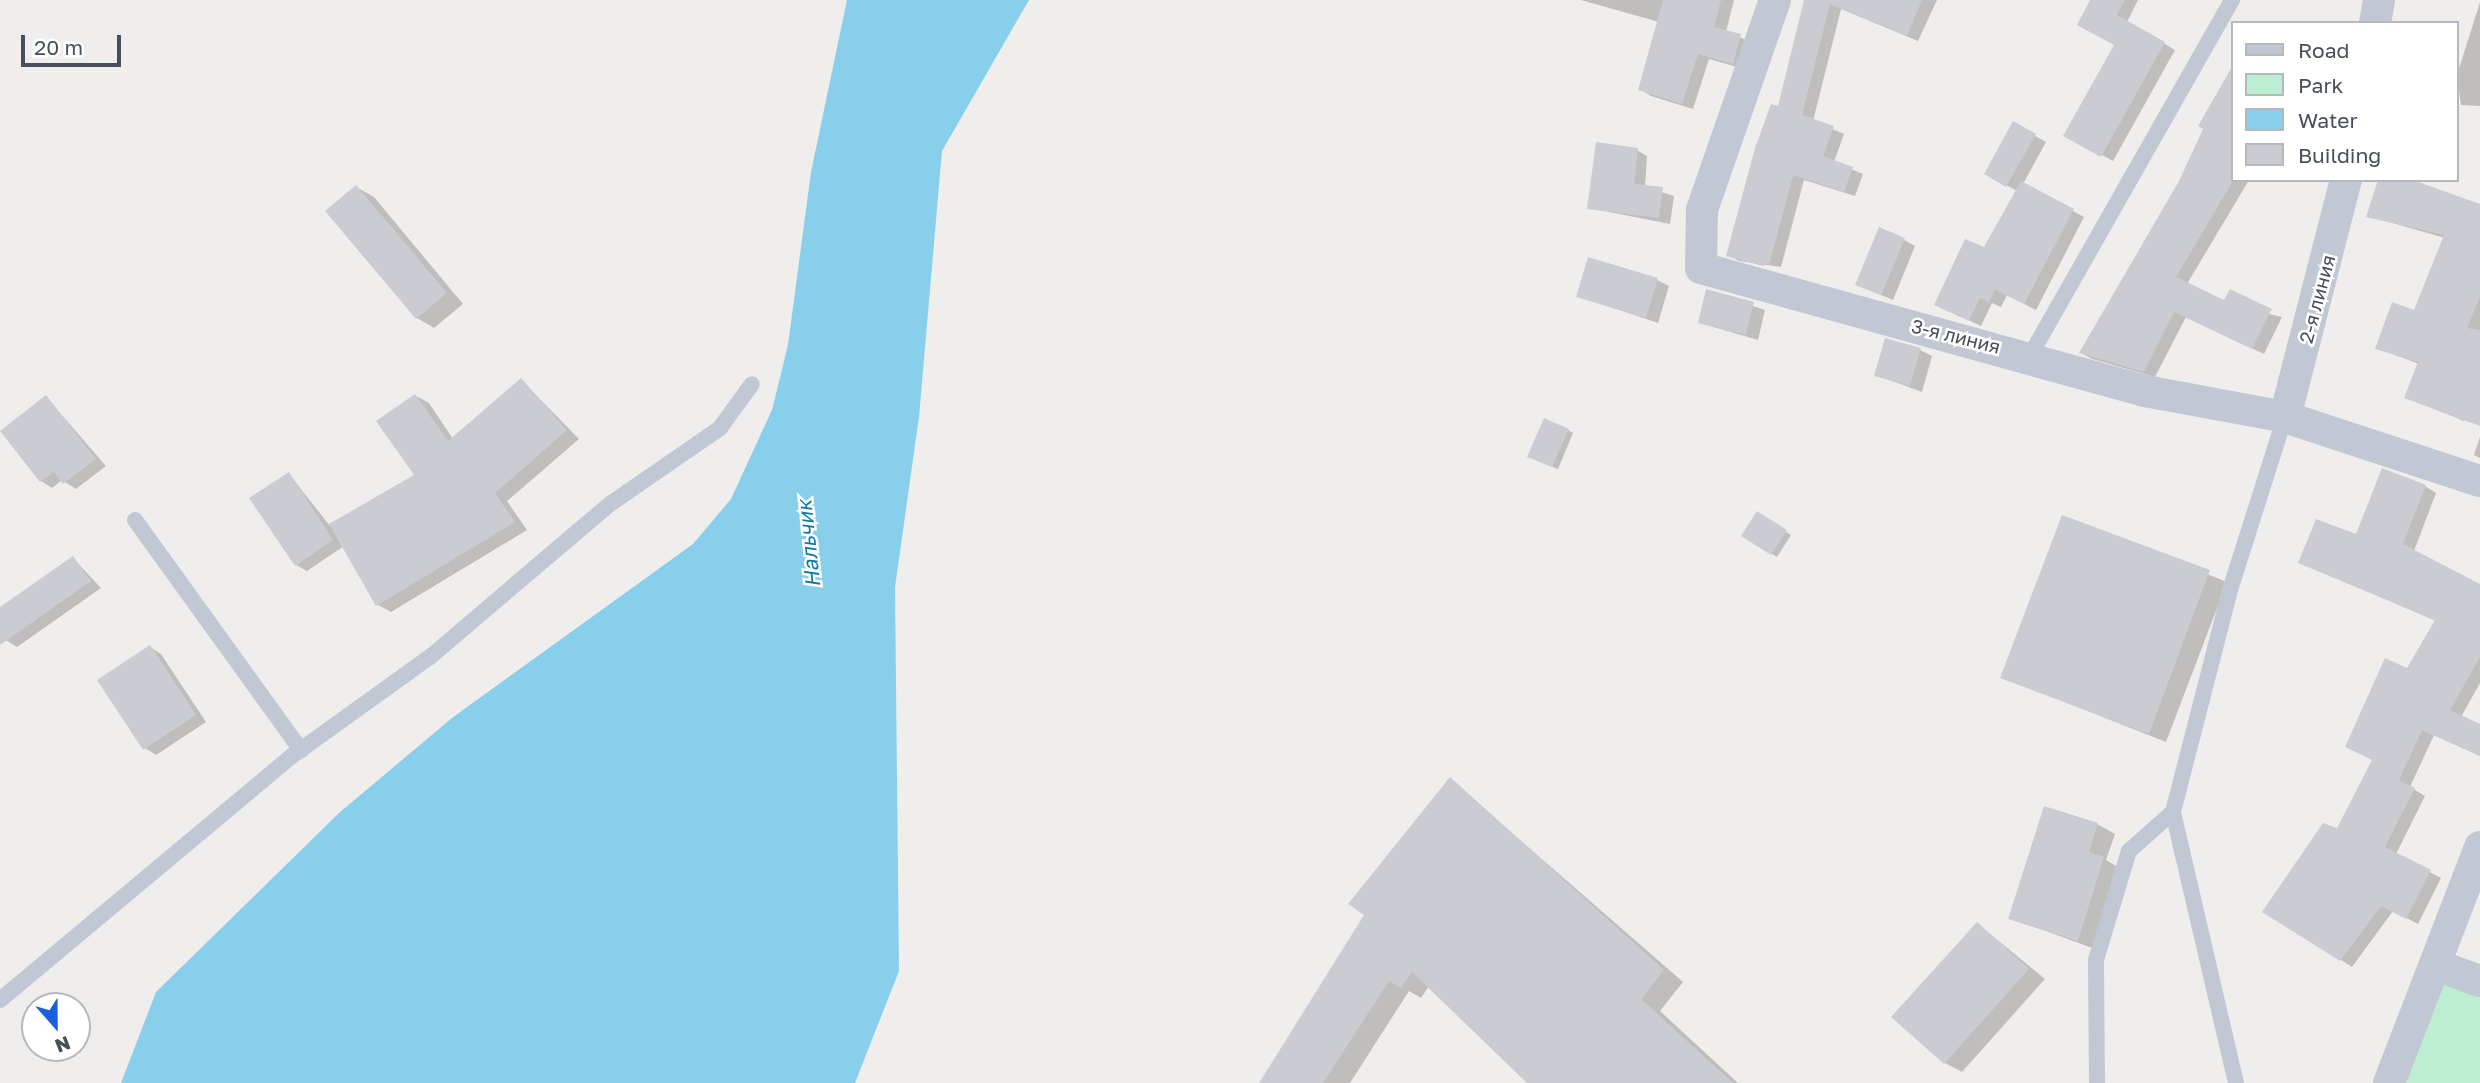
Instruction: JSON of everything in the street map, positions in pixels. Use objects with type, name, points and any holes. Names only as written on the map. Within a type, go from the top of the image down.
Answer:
[{"type":"street","name":"3-я линия","points":[[1775,0],[1702,210],[1702,268],[2031,354],[2145,390],[2285,417],[2480,481]]},
{"type":"street","points":[[2375,21],[2379,0]]},
{"type":"street","name":"2-я линия","points":[[2285,417],[2345,182]]},
{"type":"street","points":[[2389,1083],[2439,966],[2480,847]]},
{"type":"street","points":[[2439,966],[2480,981]]},
{"type":"lane","points":[[2031,354],[2232,0]]},
{"type":"lane","points":[[0,1000],[301,750],[430,657],[610,504],[720,428],[752,384]]},
{"type":"lane","points":[[2236,1083],[2173,812],[2230,590],[2285,417]]},
{"type":"lane","points":[[135,520],[301,750]]},
{"type":"lane","points":[[2097,1083],[2096,960],[2129,851],[2173,812]]},
{"type":"green space","points":[[2439,966],[2480,981],[2480,1083],[2389,1083]]},
{"type":"water","name":"Нальчик","points":[[847,0],[1029,0],[942,151],[919,417],[895,587],[899,971],[855,1083],[121,1083],[156,992],[339,813],[452,718],[693,544],[731,499],[772,410],[788,345],[811,172]]},
{"type":"building","points":[[1663,0],[1721,0],[1714,27],[1741,34],[1733,64],[1698,54],[1682,104],[1638,90]]},
{"type":"building","points":[[1804,0],[1922,0],[1907,36],[1830,4],[1802,115],[1834,126],[1823,156],[1853,167],[1844,192],[1793,175],[1770,262],[1763,266],[1726,256],[1755,148],[1771,104],[1778,106]]},
{"type":"building","points":[[2090,0],[2125,0],[2117,15],[2165,42],[2101,157],[2063,136],[2114,45],[2077,25]]},
{"type":"building","points":[[2232,67],[2232,182],[2176,277],[2224,300],[2230,289],[2272,309],[2252,349],[2174,312],[2144,372],[2079,353],[2179,181],[2203,129],[2198,126]]},
{"type":"building","points":[[2013,121],[2036,134],[2006,187],[1984,174]]},
{"type":"building","points":[[1596,142],[1638,148],[1634,184],[1663,187],[1659,218],[1587,209]]},
{"type":"building","points":[[2021,181],[2074,209],[2024,304],[1995,290],[1989,302],[1980,298],[1969,321],[1934,305],[1965,239],[1984,247]]},
{"type":"building","points":[[2377,182],[2419,182],[2480,204],[2480,297],[2467,328],[2480,330],[2480,426],[2404,398],[2418,362],[2375,349],[2392,302],[2414,310],[2444,235],[2366,217]]},
{"type":"building","points":[[356,185],[447,293],[416,319],[325,211]]},
{"type":"building","points":[[1879,227],[1905,238],[1881,295],[1855,285]]},
{"type":"building","points":[[1588,257],[1658,278],[1646,318],[1576,297]]},
{"type":"building","points":[[1706,289],[1754,302],[1746,335],[1698,323]]},
{"type":"building","points":[[1885,338],[1921,348],[1910,386],[1874,376]]},
{"type":"building","points":[[521,378],[567,430],[495,493],[515,522],[376,606],[329,524],[414,475],[376,421],[415,394],[448,441]]},
{"type":"building","points":[[46,395],[96,459],[63,484],[54,472],[40,482],[0,431]]},
{"type":"building","points":[[1544,418],[1569,429],[1552,467],[1527,457]]},
{"type":"building","points":[[2382,468],[2426,485],[2403,544],[2480,584],[2480,657],[2450,710],[2480,724],[2480,756],[2422,730],[2399,780],[2415,788],[2385,847],[2431,870],[2406,919],[2381,906],[2340,961],[2262,912],[2323,823],[2337,828],[2372,760],[2345,747],[2385,658],[2407,668],[2435,620],[2298,563],[2316,519],[2356,534]]},
{"type":"building","points":[[289,472],[333,540],[295,566],[249,498]]},
{"type":"building","points":[[1757,511],[1787,530],[1771,555],[1741,536]]},
{"type":"building","points":[[2062,515],[2210,570],[2149,734],[2000,678]]},
{"type":"building","points":[[73,556],[91,581],[0,645],[0,607]]},
{"type":"building","points":[[150,645],[196,715],[143,750],[97,680]]},
{"type":"building","points":[[1450,777],[1664,970],[1641,999],[1733,1083],[1527,1083],[1412,972],[1401,988],[1389,981],[1323,1083],[1259,1083],[1364,915],[1348,904]]},
{"type":"building","points":[[2044,806],[2098,823],[2089,852],[2104,857],[2078,941],[2008,919]]},
{"type":"building","points":[[1977,922],[2029,969],[1944,1064],[1891,1017]]}]
